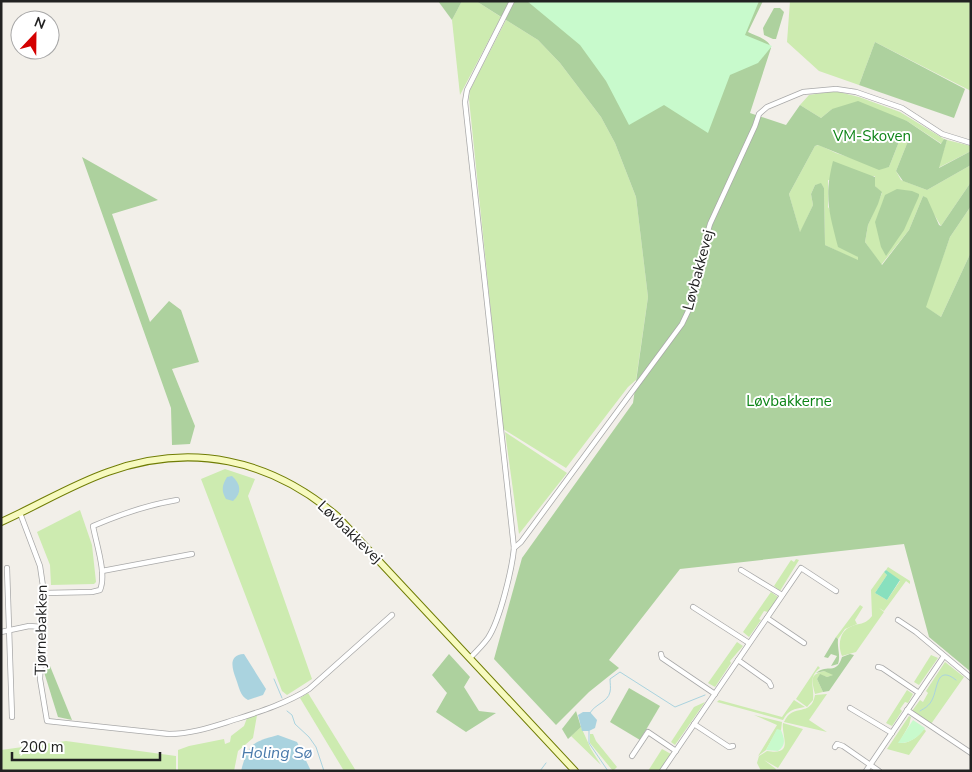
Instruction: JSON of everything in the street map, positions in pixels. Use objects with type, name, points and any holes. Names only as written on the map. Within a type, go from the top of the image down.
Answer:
[{"type":"street","points":[[470,658],[486,642],[494,626],[512,564],[514,548],[465,102],[467,90],[512,1]]},
{"type":"street","name":"Løvbakkevej","points":[[514,548],[521,542],[682,324],[691,305],[710,224],[759,114],[803,92],[836,89],[856,92],[902,108],[942,134],[971,144]]},
{"type":"street","name":"Løvbakkevej","points":[[1,522],[106,473],[153,459],[198,457],[237,463],[259,469],[297,487],[337,516],[575,771]]},
{"type":"street","points":[[44,593],[96,592],[101,587],[102,571],[93,526],[123,513],[151,504],[177,500]]},
{"type":"street","name":"Tjørnebakken","points":[[20,513],[40,566],[44,593],[40,678],[47,721],[169,734],[184,734],[197,731],[267,709],[297,697],[309,689],[392,615]]},
{"type":"street","points":[[102,571],[192,554]]},
{"type":"street","points":[[7,568],[12,717]]},
{"type":"street","points":[[665,770],[694,724],[801,568],[836,591]]},
{"type":"street","points":[[741,570],[782,595]]},
{"type":"street","points":[[693,607],[749,643]]},
{"type":"street","points":[[767,618],[804,643]]},
{"type":"street","points":[[898,620],[916,632],[971,678]]},
{"type":"street","points":[[1,632],[29,626],[43,627]]},
{"type":"street","points":[[661,654],[662,658],[715,694]]},
{"type":"street","points":[[866,771],[944,656]]},
{"type":"street","points":[[738,660],[769,682],[770,686]]},
{"type":"street","points":[[878,667],[919,693]]},
{"type":"street","points":[[850,708],[892,733]]},
{"type":"street","points":[[907,710],[971,753]]},
{"type":"street","points":[[694,724],[728,747],[733,746]]},
{"type":"street","points":[[632,756],[648,732],[676,751]]},
{"type":"street","points":[[834,747],[837,744],[843,746],[879,771]]},
{"type":"green space","points":[[438,1],[462,1],[452,20]]},
{"type":"green space","points":[[462,1],[476,1],[501,17],[460,95],[452,20]]},
{"type":"green space","name":"Løvbakkerne","points":[[476,1],[763,1],[748,32],[765,40],[771,48],[750,113],[786,125],[800,105],[821,118],[832,109],[858,101],[907,121],[941,144],[944,139],[947,140],[939,168],[971,151],[971,165],[927,190],[903,181],[896,171],[910,136],[902,134],[889,167],[879,170],[818,145],[815,146],[789,194],[800,232],[813,205],[811,194],[815,185],[821,183],[824,188],[825,245],[858,260],[858,257],[838,247],[830,214],[828,195],[833,161],[875,177],[875,186],[882,192],[868,225],[865,242],[882,265],[909,230],[923,196],[927,198],[941,226],[971,182],[971,206],[950,237],[926,307],[941,317],[971,252],[971,672],[929,637],[904,544],[680,569],[609,660],[619,668],[589,692],[556,725],[494,659],[522,558],[633,403],[648,297],[636,197],[615,143],[601,117],[560,63],[538,40]]},
{"type":"green space","points":[[527,1],[759,1],[745,35],[772,46],[758,63],[730,75],[708,133],[664,105],[629,125],[606,81],[580,45]]},
{"type":"green space","points":[[790,1],[971,1],[971,91],[875,42],[859,85],[819,71],[787,42]]},
{"type":"green space","points":[[774,8],[780,8],[784,12],[776,39],[764,35],[763,28]]},
{"type":"green space","points":[[506,20],[538,40],[560,63],[601,117],[615,143],[636,197],[648,297],[636,380],[628,387],[566,468],[503,429],[469,99],[470,90]]},
{"type":"green space","points":[[875,42],[965,89],[954,118],[859,85]]},
{"type":"green space","points":[[835,91],[859,97],[900,112],[944,139],[942,144],[907,121],[832,109],[821,118],[800,105],[809,95]]},
{"type":"green space","points":[[902,134],[910,136],[896,171],[901,180],[927,190],[971,165],[971,182],[941,226],[923,196],[909,230],[881,265],[865,242],[868,225],[882,193],[875,186],[875,176],[828,180],[828,207],[858,257],[858,261],[825,245],[824,188],[821,184],[815,185],[811,194],[813,205],[800,233],[789,194],[815,146],[819,145],[836,153],[882,168],[889,167]]},
{"type":"green space","points":[[947,140],[971,146],[971,151],[938,168]]},
{"type":"green space","points":[[82,157],[158,200],[112,214],[150,322],[169,301],[181,310],[199,362],[172,369],[195,426],[190,444],[172,445],[171,408]]},
{"type":"green space","name":"VM-Skoven","points":[[897,189],[912,191],[919,194],[919,196],[904,230],[886,256],[881,247],[875,222],[885,195]]},
{"type":"green space","points":[[971,206],[971,252],[941,317],[925,307],[950,237]]},
{"type":"green space","points":[[505,432],[567,473],[519,534]]},
{"type":"green space","points":[[225,469],[255,479],[248,496],[312,679],[287,695],[282,691],[201,479]]},
{"type":"green space","points":[[80,510],[92,545],[96,582],[94,584],[51,585],[50,565],[37,532]]},
{"type":"green space","points":[[796,559],[799,560],[780,591],[774,586],[791,560],[794,562]]},
{"type":"green space","points":[[888,567],[910,581],[910,584],[906,581],[884,611],[879,608],[884,612],[856,652],[842,656],[840,644],[846,629],[864,623],[872,616],[871,590],[884,572],[887,575],[875,593],[887,600],[900,581],[886,570]]},
{"type":"green space","points":[[886,570],[900,580],[887,600],[875,593],[887,575],[884,572]]},
{"type":"green space","points":[[771,592],[778,597],[768,612],[764,611],[759,619],[761,620],[749,637],[743,632]]},
{"type":"green space","points":[[860,605],[863,607],[855,620],[857,624],[845,629],[838,639],[836,637]]},
{"type":"green space","points":[[836,637],[838,639],[839,661],[838,664],[831,666],[837,656],[831,654],[828,658],[824,657]]},
{"type":"green space","points":[[737,642],[743,646],[730,661],[731,663],[715,687],[708,683]]},
{"type":"green space","points":[[449,654],[470,677],[464,687],[479,711],[496,713],[466,732],[436,712],[447,693],[432,675]]},
{"type":"green space","points":[[850,654],[854,655],[829,691],[823,692],[817,679],[820,674],[827,677],[833,675],[824,671],[816,673],[820,670],[834,668],[840,663],[842,657]]},
{"type":"green space","points":[[931,655],[938,658],[919,685],[914,682]]},
{"type":"green space","points":[[945,662],[964,677],[931,724],[912,711],[920,700],[923,702],[928,693],[926,691]]},
{"type":"green space","points":[[50,666],[72,720],[58,717],[44,672]]},
{"type":"green space","points":[[818,666],[820,668],[814,675],[812,683],[813,700],[807,707],[796,699]]},
{"type":"green space","points":[[824,671],[834,675],[827,677],[820,675],[817,679],[823,692],[815,694],[814,676]]},
{"type":"green space","points":[[629,688],[660,706],[640,740],[610,722]]},
{"type":"green space","points":[[907,690],[913,694],[908,703],[905,702],[900,709],[902,711],[892,726],[886,723]]},
{"type":"green space","points":[[308,693],[356,771],[344,771],[300,698]]},
{"type":"green space","points":[[827,694],[809,720],[827,732],[784,722],[792,713],[810,706],[815,695]]},
{"type":"green space","points":[[719,700],[782,717],[794,700],[805,707],[792,711],[783,720],[717,702]]},
{"type":"green space","points":[[705,702],[675,745],[671,742],[694,707]]},
{"type":"green space","points":[[576,711],[581,727],[568,739],[562,729]]},
{"type":"green space","points":[[257,715],[253,738],[238,751],[234,771],[178,771],[178,750],[224,739],[225,744],[230,742],[231,736],[244,726],[247,718]]},
{"type":"green space","points":[[754,715],[782,722],[781,730],[777,730],[766,750],[758,756],[777,725]]},
{"type":"green space","points":[[909,716],[911,717],[909,725],[899,743],[913,739],[924,729],[926,731],[909,755],[887,749]]},
{"type":"green space","points":[[913,720],[925,728],[913,739],[898,743]]},
{"type":"green space","points":[[783,723],[803,729],[778,768],[764,760],[776,769],[775,771],[761,771],[757,763],[759,756],[767,751],[776,752],[784,748]]},
{"type":"green space","points":[[581,727],[591,749],[601,765],[571,736]]},
{"type":"green space","points":[[777,729],[781,730],[784,741],[783,746],[778,751],[766,750]]},
{"type":"green space","points":[[590,734],[593,734],[596,741],[617,767],[613,771],[590,743]]},
{"type":"green space","points":[[66,741],[176,756],[176,771],[1,771],[1,750]]},
{"type":"green space","points":[[662,749],[671,754],[659,771],[648,771]]},
{"type":"water","points":[[232,476],[239,485],[238,495],[233,501],[226,499],[223,491],[223,485],[227,477]]},
{"type":"water","points":[[244,654],[266,689],[263,695],[248,700],[240,691],[232,663],[235,657]]},
{"type":"water","points":[[583,712],[590,712],[597,720],[595,728],[589,731],[582,731],[578,715]]},
{"type":"water","name":"Holing Sø","points":[[278,735],[297,742],[311,771],[241,771],[246,755],[252,746],[257,742]]},
{"type":"waterway","points":[[590,713],[607,698],[610,690],[610,679],[620,672],[675,707],[705,695]]},
{"type":"waterway","points":[[920,711],[931,702],[941,676],[949,676],[956,680]]},
{"type":"waterway","points":[[274,679],[282,698]]},
{"type":"waterway","points":[[287,711],[292,715],[295,724],[309,737],[316,747],[324,771]]},
{"type":"waterway","points":[[589,731],[589,743],[608,771]]},
{"type":"waterway","points":[[540,771],[546,763]]}]
